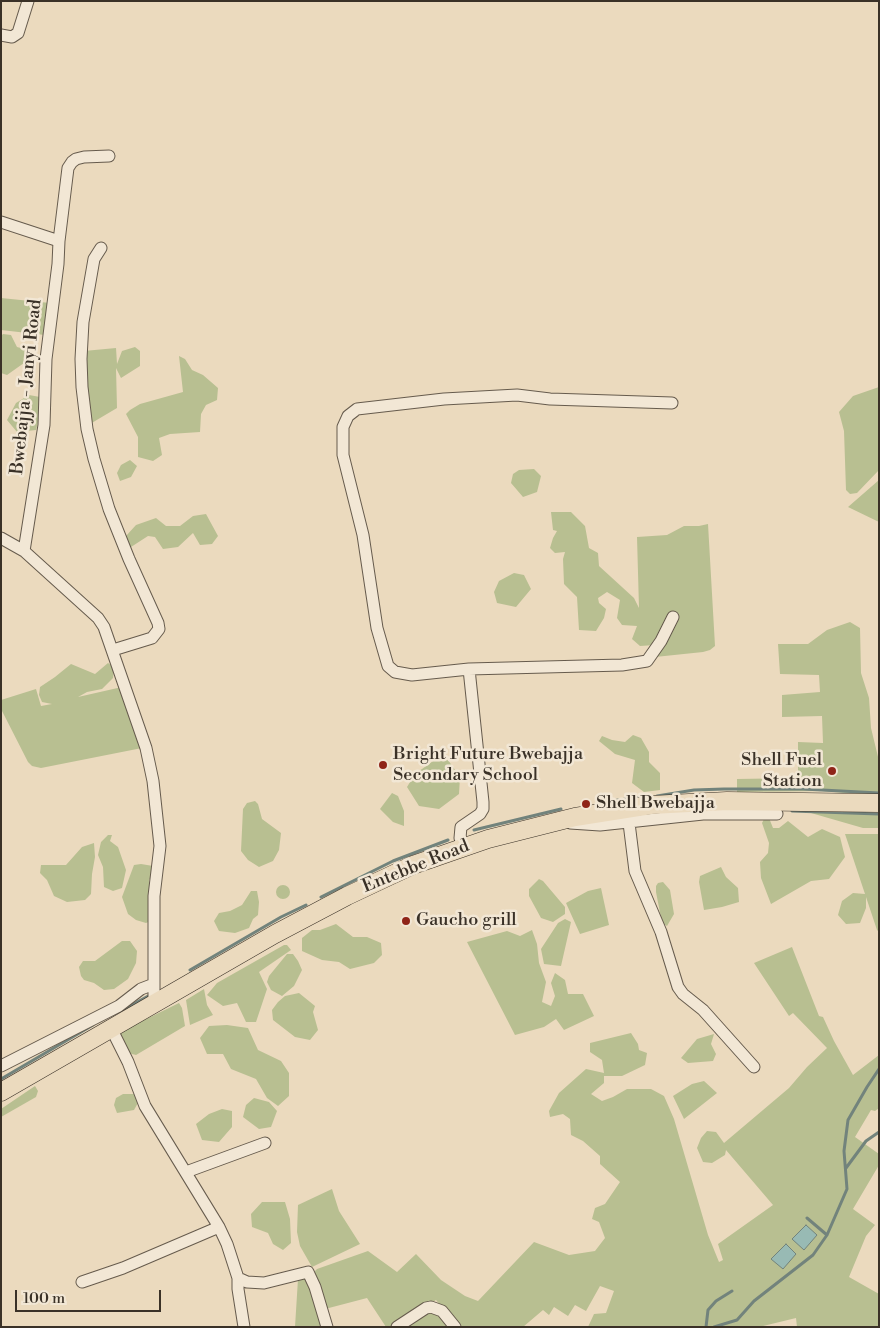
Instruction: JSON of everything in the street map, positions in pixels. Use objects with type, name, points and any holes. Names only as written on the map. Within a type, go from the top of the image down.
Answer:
[{"type":"main road","name":"Entebbe Road","points":[[1,1092],[276,934],[347,896],[413,866],[488,839],[554,822],[651,805],[728,801],[879,803]]},
{"type":"street","points":[[1,35],[12,37],[18,33],[28,1]]},
{"type":"street","name":"Bwebajja - Janyi Road","points":[[24,551],[43,434],[46,359],[68,168],[76,158],[109,156]]},
{"type":"street","points":[[1,222],[59,242]]},
{"type":"street","points":[[101,248],[94,259],[83,322],[82,387],[88,429],[94,459],[109,509],[158,623],[159,630],[152,638],[113,650]]},
{"type":"street","points":[[672,403],[510,395],[444,399],[357,409],[348,416],[343,427],[343,455],[363,535],[377,628],[388,666],[395,672],[412,675],[469,669],[622,666],[647,661],[661,641],[673,617]]},
{"type":"street","points":[[2,540],[24,551],[98,618],[104,626],[146,748],[154,781],[160,846],[154,896],[154,1004]]},
{"type":"street","points":[[464,847],[460,838],[461,827],[480,814],[483,809],[469,669]]},
{"type":"street","points":[[554,822],[600,825],[703,814],[777,814]]},
{"type":"street","points":[[629,823],[635,871],[661,932],[678,987],[683,994],[703,1010],[725,1033],[754,1067]]},
{"type":"street","points":[[1,1066],[119,1006],[141,989],[154,984]]},
{"type":"street","points":[[111,1028],[128,1062],[146,1106],[219,1226],[231,1254],[238,1278],[244,1327]]},
{"type":"street","points":[[186,1172],[265,1143]]},
{"type":"street","points":[[82,1282],[123,1268],[219,1226]]},
{"type":"street","points":[[238,1278],[247,1282],[264,1283],[308,1272],[315,1287],[327,1327]]},
{"type":"street","points":[[397,1327],[426,1308],[431,1307],[442,1311],[455,1327]]},
{"type":"green space","points":[[1,298],[50,303],[45,335],[1,330]]},
{"type":"green space","points":[[3,334],[11,335],[17,347],[28,350],[31,358],[7,375],[1,373],[1,336]]},
{"type":"green space","points":[[135,347],[140,351],[140,366],[121,378],[116,368],[117,408],[90,424],[84,351],[116,348],[117,364],[122,351]]},
{"type":"green space","points":[[179,356],[185,359],[192,370],[203,375],[218,388],[217,400],[206,405],[201,414],[200,432],[170,434],[159,438],[162,455],[153,461],[138,457],[138,437],[126,414],[140,404],[183,392]]},
{"type":"green space","points":[[879,387],[879,470],[857,493],[850,494],[846,490],[844,431],[839,412],[853,396]]},
{"type":"green space","points":[[29,395],[40,397],[40,414],[36,430],[17,432],[7,420],[16,403]]},
{"type":"green space","points":[[130,460],[137,466],[131,477],[120,481],[117,473],[121,465]]},
{"type":"green space","points":[[534,469],[541,476],[537,492],[523,497],[511,483],[513,474],[519,470]]},
{"type":"green space","points":[[879,480],[879,522],[848,507]]},
{"type":"green space","points":[[551,512],[571,512],[585,526],[589,548],[598,553],[599,566],[634,598],[639,608],[637,537],[667,535],[684,526],[708,524],[715,646],[703,652],[655,657],[655,645],[640,646],[632,639],[637,626],[622,625],[617,618],[620,600],[607,592],[598,598],[599,603],[606,609],[604,618],[596,631],[579,630],[577,597],[564,584],[563,559],[565,552],[555,553],[550,548],[557,531],[553,530]]},
{"type":"green space","points":[[206,514],[218,536],[212,544],[200,545],[193,533],[178,547],[163,549],[155,537],[148,536],[131,547],[126,542],[126,536],[136,525],[156,518],[166,526],[180,526],[193,516]]},
{"type":"green space","points":[[514,573],[524,575],[531,589],[516,607],[497,603],[494,592],[499,581]]},
{"type":"green space","points":[[850,622],[860,628],[861,673],[869,698],[871,728],[879,761],[879,796],[822,791],[737,792],[737,779],[798,778],[798,742],[823,743],[822,716],[782,717],[782,695],[820,692],[819,675],[780,674],[778,644],[808,644],[827,630]]},
{"type":"green space","points":[[108,663],[114,667],[113,678],[102,689],[87,692],[78,697],[122,687],[142,748],[41,768],[32,766],[28,762],[1,709],[1,700],[36,689],[41,706],[52,704],[42,702],[39,695],[40,687],[71,664],[95,674]]},
{"type":"green space","points":[[633,735],[641,738],[649,752],[649,762],[660,773],[660,790],[644,792],[632,783],[635,760],[615,754],[599,741],[602,736],[625,742]]},
{"type":"green space","points":[[436,759],[448,760],[460,777],[459,794],[439,809],[419,806],[407,787],[415,774]]},
{"type":"green space","points":[[392,793],[398,796],[404,811],[404,826],[393,822],[380,809]]},
{"type":"green space","points":[[255,801],[258,804],[262,819],[281,833],[279,850],[273,861],[259,867],[248,860],[241,851],[243,809],[247,803]]},
{"type":"green space","points":[[811,813],[879,813],[879,828],[863,828]]},
{"type":"green space","points":[[765,817],[769,818],[773,828],[779,828],[788,821],[808,837],[822,829],[840,837],[845,857],[829,879],[811,881],[771,904],[761,878],[760,862],[768,853],[769,843],[762,823]]},
{"type":"green space","points":[[845,834],[879,834],[879,932],[866,897],[866,908],[860,923],[846,924],[838,915],[842,901],[853,893],[865,894]]},
{"type":"green space","points":[[108,835],[112,835],[110,841],[118,847],[126,870],[122,888],[113,891],[104,887],[103,867],[98,855],[101,842]]},
{"type":"green space","points":[[94,843],[95,857],[91,894],[85,900],[67,902],[54,896],[47,880],[40,873],[41,865],[66,865],[82,847]]},
{"type":"green space","points":[[134,865],[153,866],[156,872],[149,880],[151,921],[146,923],[136,920],[128,914],[122,897]]},
{"type":"green space","points":[[721,867],[726,877],[738,888],[739,902],[704,910],[699,882],[700,876]]},
{"type":"green space","points":[[539,879],[543,881],[565,907],[565,914],[553,922],[541,918],[529,896],[529,889]]},
{"type":"green space","points":[[663,882],[670,890],[674,914],[667,926],[662,923],[656,892],[658,883]]},
{"type":"green space","points":[[283,885],[288,887],[290,892],[288,897],[283,899],[278,897],[276,892],[278,887]]},
{"type":"green space","points":[[601,888],[609,925],[580,934],[566,903],[588,891]]},
{"type":"green space","points":[[251,891],[257,891],[259,902],[258,915],[253,919],[249,928],[235,933],[219,931],[214,921],[219,913],[230,911],[242,905]]},
{"type":"green space","points":[[565,919],[571,922],[561,966],[544,964],[541,949],[558,923]]},
{"type":"green space","points":[[336,924],[353,937],[367,937],[381,943],[382,955],[374,963],[350,969],[339,962],[322,960],[302,951],[302,938],[312,930],[320,930]]},
{"type":"green space","points":[[532,930],[537,944],[539,963],[546,982],[542,1002],[551,1006],[555,996],[551,983],[555,973],[565,980],[568,994],[583,994],[594,1016],[564,1030],[556,1019],[544,1027],[515,1035],[467,942],[507,931],[520,936]]},
{"type":"green space","points":[[122,941],[130,941],[137,951],[136,963],[128,979],[114,989],[104,990],[94,983],[84,980],[79,967],[83,961],[95,961]]},
{"type":"green space","points":[[287,945],[291,950],[259,972],[267,989],[256,1022],[246,1022],[237,1003],[223,1006],[207,995],[217,983]]},
{"type":"green space","points":[[792,947],[819,1016],[823,1017],[853,1075],[879,1055],[879,1108],[875,1111],[871,1110],[855,1137],[879,1154],[879,1165],[853,1209],[875,1225],[866,1236],[849,1277],[879,1294],[879,1327],[797,1327],[796,1318],[759,1327],[588,1327],[594,1314],[606,1313],[614,1291],[600,1286],[586,1311],[575,1305],[568,1316],[554,1307],[549,1315],[543,1310],[523,1327],[458,1327],[436,1300],[394,1327],[386,1327],[367,1298],[325,1309],[313,1273],[317,1269],[368,1251],[397,1272],[416,1254],[441,1280],[465,1296],[478,1301],[534,1242],[569,1255],[595,1251],[605,1238],[599,1222],[592,1219],[595,1208],[605,1204],[620,1182],[600,1164],[600,1156],[583,1141],[571,1135],[570,1119],[563,1114],[550,1117],[549,1111],[559,1093],[586,1069],[604,1073],[602,1060],[590,1052],[590,1043],[631,1033],[638,1044],[639,1050],[647,1053],[645,1065],[622,1076],[604,1076],[604,1083],[591,1094],[602,1101],[627,1089],[651,1089],[664,1096],[674,1119],[708,1235],[719,1262],[723,1260],[718,1244],[773,1205],[726,1150],[725,1155],[712,1163],[703,1162],[697,1148],[701,1138],[707,1131],[716,1132],[724,1143],[789,1088],[827,1048],[793,1013],[789,1016],[754,963]]},
{"type":"green space","points":[[287,954],[293,954],[302,970],[294,986],[282,996],[271,990],[267,982],[269,976]]},
{"type":"green space","points":[[204,989],[207,1005],[213,1015],[190,1025],[186,1000]]},
{"type":"green space","points":[[299,993],[315,1006],[313,1012],[318,1030],[310,1040],[295,1037],[273,1020],[272,1010],[278,1002],[285,996]]},
{"type":"green space","points":[[179,1003],[182,1008],[185,1026],[136,1055],[128,1053],[118,1038],[124,1030]]},
{"type":"green space","points":[[227,1025],[248,1028],[258,1050],[281,1061],[289,1073],[289,1096],[278,1106],[267,1098],[256,1079],[231,1069],[223,1054],[207,1054],[200,1038],[209,1026]]},
{"type":"green space","points":[[714,1034],[711,1044],[716,1054],[713,1061],[688,1063],[681,1058],[697,1039]]},
{"type":"green space","points":[[704,1081],[717,1093],[684,1119],[673,1096],[692,1084]]},
{"type":"green space","points":[[35,1086],[38,1091],[36,1097],[1,1117],[1,1109]]},
{"type":"green space","points":[[123,1094],[135,1094],[139,1101],[134,1110],[117,1113],[114,1105],[116,1098]]},
{"type":"green space","points":[[254,1098],[269,1102],[277,1111],[271,1127],[259,1129],[243,1117],[246,1105]]},
{"type":"green space","points":[[222,1109],[232,1111],[232,1127],[219,1142],[202,1140],[196,1124],[209,1114]]},
{"type":"green space","points":[[332,1189],[339,1211],[360,1244],[312,1267],[300,1246],[297,1232],[298,1205]]},
{"type":"green space","points":[[262,1202],[285,1202],[290,1219],[291,1243],[283,1250],[273,1244],[268,1233],[252,1227],[251,1214]]},
{"type":"green space","points":[[303,1277],[313,1286],[324,1327],[295,1327],[298,1279]]},
{"type":"green space","points":[[433,1309],[447,1327],[404,1327]]},
{"type":"water","points":[[806,1225],[817,1235],[804,1250],[792,1239]]},
{"type":"water","points":[[786,1244],[796,1254],[783,1269],[771,1259]]},
{"type":"waterway","points":[[657,796],[694,790],[724,789],[803,789],[879,793]]},
{"type":"waterway","points":[[603,802],[642,797]]},
{"type":"waterway","points":[[474,830],[561,809]]},
{"type":"waterway","points":[[792,811],[879,814]]},
{"type":"waterway","points":[[321,897],[393,861],[448,840]]},
{"type":"waterway","points":[[190,970],[281,917],[306,905]]},
{"type":"waterway","points":[[121,1011],[150,995]]},
{"type":"waterway","points":[[1,1079],[93,1025]]},
{"type":"waterway","points":[[714,1327],[737,1320],[754,1301],[813,1255],[827,1235],[847,1189],[844,1151],[848,1120],[879,1069]]},
{"type":"waterway","points":[[846,1168],[866,1141],[879,1132]]},
{"type":"waterway","points":[[807,1218],[827,1235]]},
{"type":"waterway","points":[[706,1327],[708,1310],[716,1301],[732,1291]]},
{"type":"place","name":"Bright Future Bwebajja Secondary School","points":[[383,765]]},
{"type":"place","name":"Shell Fuel Station","points":[[832,771]]},
{"type":"place","name":"Shell Bwebajja","points":[[586,804]]},
{"type":"place","name":"Gaucho grill","points":[[406,921]]}]
